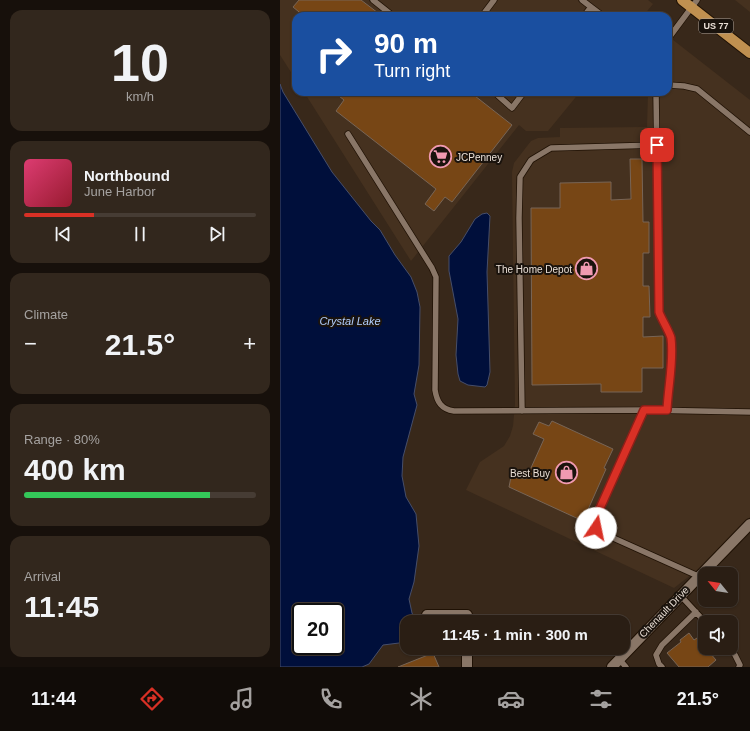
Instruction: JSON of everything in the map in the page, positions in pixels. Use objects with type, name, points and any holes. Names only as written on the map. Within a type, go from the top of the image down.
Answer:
[{"type":"main road","name":"US 77","points":[[682,0],[694,4],[750,53]]},
{"type":"street","name":"Chenault Drive","points":[[707,567],[750,524]]},
{"type":"street","name":"Chenault Drive","points":[[612,667],[698,576]]},
{"type":"street","points":[[467,655],[467,667]]},
{"type":"lane","points":[[373,0],[389,12]]},
{"type":"lane","points":[[485,12],[494,0]]},
{"type":"lane","points":[[582,0],[598,12]]},
{"type":"lane","points":[[672,34],[694,4]]},
{"type":"lane","points":[[587,12],[591,7]]},
{"type":"lane","points":[[672,85],[697,89],[750,132]]},
{"type":"lane","points":[[498,96],[512,108],[521,96]]},
{"type":"lane","points":[[656,96],[659,312],[663,323],[671,336],[671,375],[668,388],[667,410]]},
{"type":"lane","points":[[348,134],[436,276],[435,390],[436,397],[440,405],[447,410],[667,410],[750,412]]},
{"type":"lane","points":[[522,411],[519,218],[520,177],[532,160],[552,148],[657,145]]},
{"type":"lane","points":[[644,410],[594,523],[600,532],[698,576]]},
{"type":"lane","points":[[680,595],[699,615]]},
{"type":"lane","points":[[662,667],[659,664],[656,655],[662,645],[696,612]]},
{"type":"lane","points":[[735,655],[740,665],[739,667]]},
{"type":"lane","points":[[619,659],[626,667]]},
{"type":"shaded area","points":[[280,0],[648,0],[653,4],[646,12],[292,12],[292,74],[280,55]]},
{"type":"shaded area","points":[[735,0],[750,0],[750,12]]},
{"type":"shaded area","points":[[672,39],[750,100],[750,517],[701,567],[698,567],[698,569],[674,588],[466,490],[480,462],[504,446],[510,436],[513,426],[515,404],[512,172],[514,163],[531,141],[538,138],[560,137],[560,128],[647,127],[648,96],[672,96]]},
{"type":"shaded area","points":[[307,96],[577,96],[548,131],[526,131],[519,125],[411,261]]},
{"type":"water","name":"Crystal Lake","points":[[280,84],[283,92],[332,172],[380,230],[395,255],[411,277],[417,292],[420,307],[419,365],[414,394],[417,405],[403,457],[402,476],[406,497],[416,514],[419,546],[414,582],[409,599],[413,615],[400,615],[400,643],[383,645],[369,664],[362,667],[280,667]]},
{"type":"water","points":[[487,213],[490,216],[487,272],[490,372],[487,385],[485,387],[468,385],[460,381],[458,374],[456,355],[458,319],[449,271],[449,256],[461,242],[475,219],[482,214]]},
{"type":"building","points":[[299,0],[361,0],[377,12],[299,12],[293,7]]},
{"type":"building","name":"JCPenney","points":[[339,96],[475,96],[512,125],[452,202],[445,197],[434,211],[425,204],[436,189],[336,111],[344,100]]},
{"type":"building","name":"The Home Depot","points":[[630,159],[642,159],[643,222],[649,222],[649,253],[643,253],[643,286],[649,286],[650,317],[643,317],[643,337],[663,336],[663,368],[642,368],[642,392],[601,392],[601,384],[532,385],[531,208],[560,208],[560,183],[611,182],[611,200],[631,199]]},
{"type":"building","name":"Best Buy","points":[[552,421],[613,449],[604,468],[606,469],[583,521],[509,487],[511,477],[526,479],[544,439],[533,434],[539,422],[549,426]]},
{"type":"building","points":[[689,633],[694,640],[697,638],[698,639],[698,655],[712,655],[716,660],[708,667],[679,667],[667,653],[681,642],[680,640]]},
{"type":"building","points":[[428,655],[434,655],[439,667],[398,667]]},
{"type":"place","name":"JCPenney","points":[[441,157]]},
{"type":"place","name":"The Home Depot","points":[[587,269]]},
{"type":"place","name":"Best Buy","points":[[566,473]]},
{"type":"route","points":[[596,528],[594,523],[596,517],[644,410],[667,410],[668,388],[671,375],[671,336],[663,323],[659,312],[657,145]]}]
